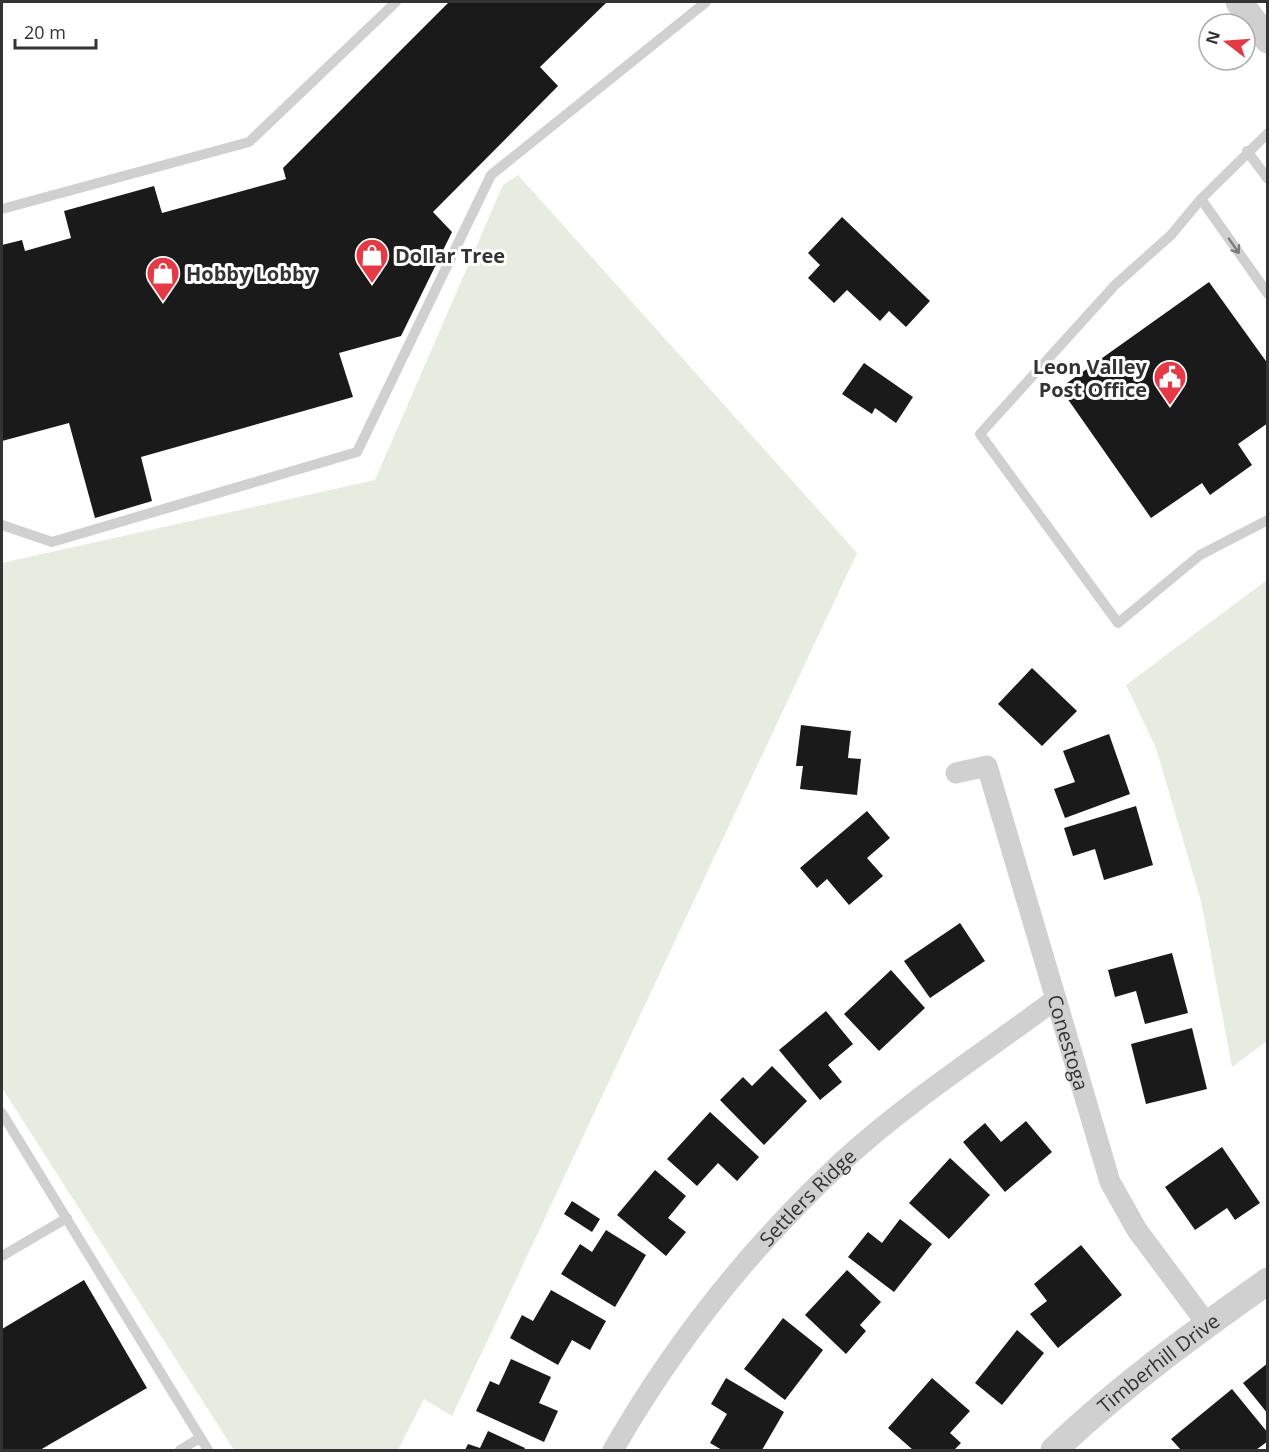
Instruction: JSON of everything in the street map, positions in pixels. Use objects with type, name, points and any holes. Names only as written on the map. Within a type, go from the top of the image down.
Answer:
[{"type":"street","points":[[1239,2],[1268,40]]},
{"type":"street","name":"Conestoga","points":[[956,773],[987,766],[1110,1182],[1137,1230],[1207,1324]]},
{"type":"street","name":"Settlers Ridge","points":[[613,1450],[691,1328],[764,1239],[846,1159],[937,1087],[1056,999]]},
{"type":"street","name":"Timberhill Drive","points":[[1054,1450],[1098,1408],[1207,1324],[1268,1281]]},
{"type":"lane","points":[[2,209],[249,142],[396,2]]},
{"type":"lane","points":[[2,525],[52,542],[357,452],[491,176],[706,2]]},
{"type":"lane","points":[[1268,133],[1247,151],[1201,199],[1171,235],[1115,285],[980,434],[1118,623],[1200,555],[1268,520]]},
{"type":"lane","points":[[1247,151],[1268,179]]},
{"type":"lane","points":[[1201,199],[1268,294]]},
{"type":"lane","points":[[2,1113],[208,1450]]},
{"type":"lane","points":[[2,1256],[67,1218]]},
{"type":"lane","points":[[180,1450],[200,1438]]},
{"type":"shaded area","points":[[518,175],[857,553],[452,1416],[424,1399],[398,1450],[234,1450],[2,1088],[2,563],[375,480],[503,185]]},
{"type":"shaded area","points":[[1267,580],[1267,1041],[1232,1067],[1201,901],[1156,748],[1126,685]]},
{"type":"building","name":"Hobby Lobby","points":[[449,2],[607,2],[540,67],[558,86],[433,212],[452,232],[401,336],[339,353],[353,397],[141,457],[152,501],[95,518],[69,423],[2,441],[2,245],[22,240],[25,251],[71,238],[64,211],[154,186],[162,213],[286,179],[283,168]]},
{"type":"building","points":[[842,217],[930,301],[906,327],[889,311],[880,321],[847,290],[834,303],[808,278],[820,265],[808,253]]},
{"type":"building","name":"Leon Valley Post Office","points":[[1209,282],[1268,364],[1268,423],[1238,444],[1252,465],[1210,495],[1202,483],[1151,518],[1060,388]]},
{"type":"building","points":[[864,363],[913,397],[896,423],[875,408],[872,414],[842,394]]},
{"type":"building","points":[[1032,668],[1077,711],[1042,746],[998,704]]},
{"type":"building","points":[[801,725],[851,731],[848,758],[861,759],[857,795],[800,789],[803,766],[796,766]]},
{"type":"building","points":[[1109,734],[1130,794],[1065,818],[1054,789],[1075,782],[1063,751]]},
{"type":"building","points":[[1136,806],[1153,865],[1104,880],[1095,849],[1073,856],[1064,828]]},
{"type":"building","points":[[867,811],[890,838],[867,858],[883,876],[849,905],[827,879],[817,888],[800,868]]},
{"type":"building","points":[[960,923],[985,961],[930,998],[904,961]]},
{"type":"building","points":[[1172,953],[1188,1013],[1145,1024],[1136,991],[1115,997],[1108,970]]},
{"type":"building","points":[[891,970],[925,1008],[879,1051],[844,1014]]},
{"type":"building","points":[[826,1011],[853,1044],[828,1065],[842,1082],[820,1100],[779,1050]]},
{"type":"building","points":[[1192,1028],[1207,1089],[1146,1104],[1131,1044]]},
{"type":"building","points":[[772,1066],[807,1101],[764,1145],[720,1100],[743,1077],[752,1086]]},
{"type":"building","points":[[710,1112],[759,1157],[737,1181],[718,1163],[697,1186],[667,1159]]},
{"type":"building","points":[[1026,1121],[1052,1152],[1005,1192],[963,1142],[985,1123],[1001,1142]]},
{"type":"building","points":[[1222,1147],[1260,1203],[1235,1220],[1227,1208],[1195,1230],[1165,1187]]},
{"type":"building","points":[[950,1158],[990,1195],[949,1239],[909,1203]]},
{"type":"building","points":[[655,1170],[686,1196],[668,1218],[686,1232],[666,1256],[617,1215]]},
{"type":"building","points":[[572,1201],[600,1219],[592,1232],[564,1214]]},
{"type":"building","points":[[900,1219],[932,1244],[894,1292],[848,1257],[868,1232],[882,1243]]},
{"type":"building","points":[[606,1230],[646,1255],[615,1307],[561,1274],[580,1244],[592,1252]]},
{"type":"building","points":[[1081,1245],[1122,1295],[1058,1348],[1030,1314],[1047,1301],[1034,1284]]},
{"type":"building","points":[[847,1270],[881,1302],[860,1325],[866,1331],[846,1354],[805,1315]]},
{"type":"building","points":[[84,1280],[147,1388],[40,1450],[2,1450],[2,1329]]},
{"type":"building","points":[[551,1290],[606,1321],[590,1350],[572,1340],[558,1365],[510,1338],[522,1315],[533,1321]]},
{"type":"building","points":[[783,1318],[823,1350],[785,1400],[744,1369]]},
{"type":"building","points":[[1017,1330],[1044,1353],[1002,1405],[975,1383]]},
{"type":"building","points":[[511,1359],[551,1377],[539,1403],[558,1411],[544,1442],[476,1411],[490,1381],[499,1385]]},
{"type":"building","points":[[1268,1363],[1268,1414],[1243,1383]]},
{"type":"building","points":[[726,1378],[784,1412],[762,1450],[722,1450],[710,1443],[727,1414],[711,1404]]},
{"type":"building","points":[[932,1378],[970,1411],[950,1433],[961,1443],[954,1450],[913,1450],[888,1428]]},
{"type":"building","points":[[1232,1389],[1268,1433],[1268,1441],[1256,1450],[1181,1450],[1171,1439]]},
{"type":"building","points":[[488,1431],[525,1448],[524,1450],[465,1450],[468,1444],[480,1448]]},
{"type":"place","name":"Dollar Tree","points":[[372,284]]},
{"type":"place","name":"Hobby Lobby","points":[[163,302]]},
{"type":"place","name":"Leon Valley Post Office","points":[[1170,406]]}]
